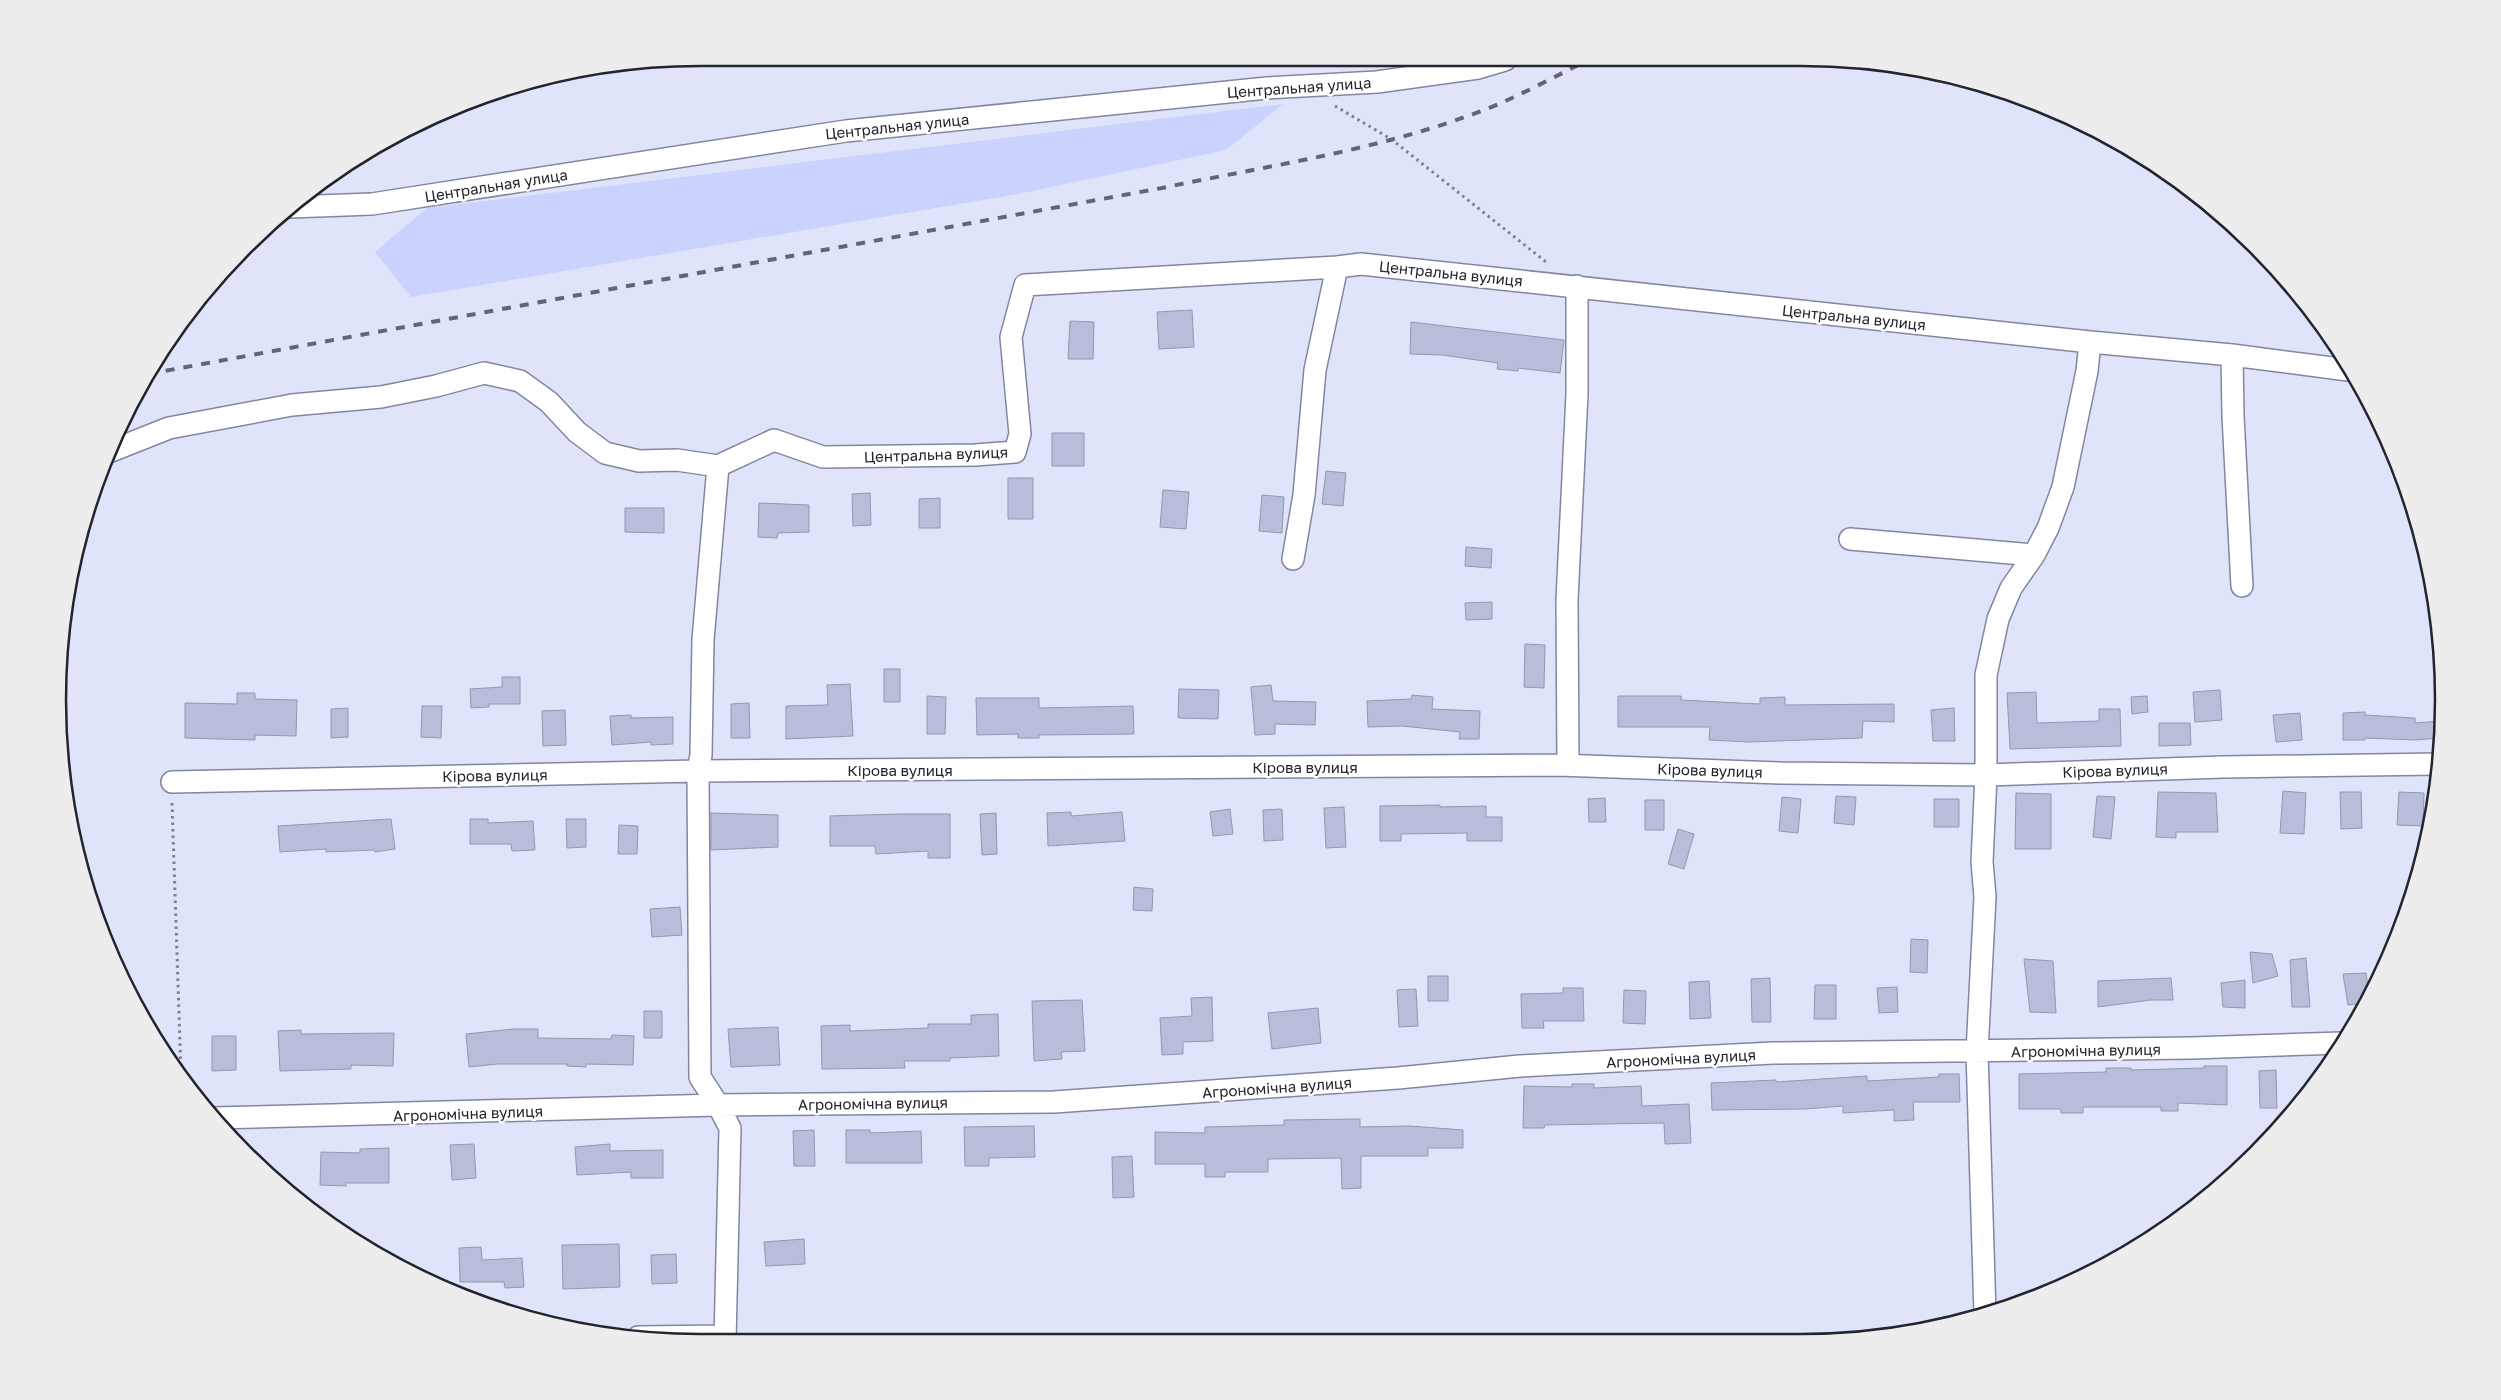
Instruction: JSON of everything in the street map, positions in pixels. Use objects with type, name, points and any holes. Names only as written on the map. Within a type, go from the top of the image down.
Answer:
[{"type":"street","name":"Центральная улица","points":[[303,207],[372,204],[846,131],[1266,88],[1377,82],[1485,66]]},
{"type":"street","name":"Центральна вулиця","points":[[718,466],[774,440],[823,458],[975,455],[1015,452],[1020,434],[1011,337],[1026,285],[1361,264],[2090,342],[2232,355],[2341,369]]},
{"type":"street","points":[[1293,559],[1304,495],[1315,370],[1337,267]]},
{"type":"street","points":[[1568,766],[1567,600],[1577,394],[1577,286]]},
{"type":"street","points":[[1986,1306],[1976,1052],[1985,897],[1982,862],[1986,775],[1986,674],[1998,619],[2011,588],[2034,555],[2048,528],[2063,487],[2087,372],[2090,342]]},
{"type":"street","points":[[2232,355],[2233,416],[2242,586]]},
{"type":"street","points":[[118,448],[169,428],[292,405],[381,397],[436,386],[484,373],[520,380],[549,402],[577,432],[605,453],[639,461],[677,460],[718,466],[703,640],[701,755],[698,771],[700,1077],[730,1128],[725,1334]]},
{"type":"street","points":[[1850,539],[2034,555]]},
{"type":"street","name":"Кірова вулиця","points":[[172,782],[698,771],[1568,766],[1780,773],[1986,775],[2223,766],[2431,764]]},
{"type":"street","name":"Агрономічна вулиця","points":[[224,1118],[718,1105],[1054,1102],[1398,1078],[1520,1066],[1774,1053],[1976,1052],[2334,1043]]},
{"type":"path","points":[[1333,105],[1391,139],[1547,263]]},
{"type":"path","points":[[172,782],[181,1063]]},
{"type":"shaded area","points":[[1283,104],[1226,150],[1018,194],[411,297],[375,252],[427,208]]},
{"type":"building","points":[[1192,310],[1194,347],[1159,349],[1157,312]]},
{"type":"building","points":[[1070,321],[1094,322],[1093,359],[1068,359]]},
{"type":"building","points":[[1411,322],[1564,340],[1560,373],[1518,368],[1518,371],[1497,369],[1498,363],[1442,355],[1410,354]]},
{"type":"building","points":[[1052,433],[1084,433],[1084,466],[1052,466]]},
{"type":"building","points":[[1326,471],[1346,473],[1343,506],[1322,504]]},
{"type":"building","points":[[1008,478],[1033,478],[1033,519],[1008,519]]},
{"type":"building","points":[[1163,490],[1189,492],[1186,529],[1160,527]]},
{"type":"building","points":[[870,493],[871,525],[853,526],[852,494]]},
{"type":"building","points":[[1262,495],[1284,497],[1282,533],[1259,531]]},
{"type":"building","points":[[940,498],[940,528],[919,528],[919,499]]},
{"type":"building","points":[[759,503],[809,505],[809,532],[778,533],[777,538],[758,537]]},
{"type":"building","points":[[625,508],[664,508],[664,533],[625,532]]},
{"type":"building","points":[[1466,547],[1492,549],[1491,568],[1465,566]]},
{"type":"building","points":[[1492,602],[1492,619],[1466,620],[1465,603]]},
{"type":"building","points":[[1525,644],[1545,645],[1544,688],[1524,687]]},
{"type":"building","points":[[884,669],[900,669],[900,702],[884,702]]},
{"type":"building","points":[[502,677],[520,677],[520,704],[489,704],[489,707],[471,708],[470,689],[502,687]]},
{"type":"building","points":[[850,684],[853,736],[786,739],[786,706],[828,705],[827,685]]},
{"type":"building","points":[[1271,685],[1273,701],[1316,702],[1315,725],[1275,724],[1275,734],[1255,735],[1251,687]]},
{"type":"building","points":[[1179,689],[1219,690],[1218,719],[1178,718]]},
{"type":"building","points":[[2220,690],[2222,720],[2195,722],[2193,692]]},
{"type":"building","points":[[2036,692],[2037,723],[2099,721],[2099,709],[2120,709],[2121,746],[2010,749],[2007,693]]},
{"type":"building","points":[[237,693],[255,693],[255,699],[297,700],[296,736],[255,735],[255,740],[185,738],[185,703],[237,704]]},
{"type":"building","points":[[1412,695],[1433,697],[1432,709],[1480,711],[1479,739],[1459,739],[1460,732],[1402,726],[1368,727],[1367,701],[1411,699]]},
{"type":"building","points":[[927,696],[946,697],[945,734],[927,734]]},
{"type":"building","points":[[1618,696],[1681,696],[1681,700],[1760,704],[1760,698],[1785,697],[1785,705],[1894,704],[1894,722],[1863,721],[1862,738],[1749,742],[1709,740],[1710,727],[1618,727]]},
{"type":"building","points":[[2147,696],[2148,712],[2132,714],[2131,697]]},
{"type":"building","points":[[976,698],[1039,698],[1039,708],[1133,706],[1134,734],[1039,735],[1039,738],[1018,738],[1018,734],[977,735]]},
{"type":"building","points":[[749,703],[750,738],[731,738],[731,704]]},
{"type":"building","points":[[422,706],[442,706],[441,738],[421,737]]},
{"type":"building","points":[[348,708],[348,737],[331,738],[331,709]]},
{"type":"building","points":[[1954,708],[1955,741],[1933,741],[1931,710]]},
{"type":"building","points":[[565,710],[566,745],[543,746],[542,711]]},
{"type":"building","points":[[2365,712],[2365,715],[2415,718],[2415,723],[2434,721],[2433,739],[2415,740],[2365,738],[2365,740],[2343,740],[2343,713]]},
{"type":"building","points":[[2300,713],[2302,740],[2276,742],[2273,715]]},
{"type":"building","points":[[631,715],[631,718],[673,717],[673,744],[651,745],[651,742],[612,745],[610,716]]},
{"type":"building","points":[[2159,723],[2190,723],[2191,745],[2159,746]]},
{"type":"building","points":[[2283,791],[2306,793],[2304,834],[2280,833]]},
{"type":"building","points":[[2158,792],[2216,793],[2218,832],[2176,832],[2176,838],[2156,837]]},
{"type":"building","points":[[2340,792],[2361,792],[2362,828],[2341,829]]},
{"type":"building","points":[[2399,792],[2424,793],[2423,826],[2397,825]]},
{"type":"building","points":[[2016,793],[2051,794],[2051,849],[2015,849]]},
{"type":"building","points":[[1836,796],[1856,797],[1854,825],[1834,823]]},
{"type":"building","points":[[2097,796],[2115,797],[2111,839],[2093,837]]},
{"type":"building","points":[[1782,797],[1801,799],[1798,833],[1779,831]]},
{"type":"building","points":[[1605,798],[1606,822],[1589,822],[1588,799]]},
{"type":"building","points":[[1934,799],[1959,799],[1959,827],[1934,827]]},
{"type":"building","points":[[1645,800],[1664,800],[1664,830],[1645,830]]},
{"type":"building","points":[[1440,805],[1440,807],[1486,806],[1486,817],[1502,817],[1502,841],[1467,841],[1467,833],[1401,834],[1401,841],[1380,841],[1380,806]]},
{"type":"building","points":[[1344,807],[1346,847],[1326,848],[1324,808]]},
{"type":"building","points":[[1230,809],[1233,834],[1213,836],[1210,812]]},
{"type":"building","points":[[1282,809],[1283,840],[1264,841],[1263,810]]},
{"type":"building","points":[[1071,812],[1071,816],[1122,812],[1125,841],[1048,846],[1047,813]]},
{"type":"building","points":[[711,813],[778,815],[778,847],[711,850]]},
{"type":"building","points":[[996,813],[997,854],[982,855],[980,814]]},
{"type":"building","points":[[950,814],[950,858],[928,858],[928,851],[876,854],[875,846],[830,846],[830,816]]},
{"type":"building","points":[[391,819],[395,849],[375,852],[374,850],[326,852],[326,849],[280,852],[278,826]]},
{"type":"building","points":[[470,819],[488,819],[488,823],[533,821],[535,850],[512,851],[511,844],[470,844]]},
{"type":"building","points":[[566,819],[586,819],[586,847],[567,848]]},
{"type":"building","points":[[619,825],[638,826],[637,854],[618,854]]},
{"type":"building","points":[[1678,829],[1694,834],[1684,869],[1668,864]]},
{"type":"building","points":[[1134,887],[1153,889],[1152,911],[1133,910]]},
{"type":"building","points":[[680,907],[682,935],[652,937],[650,909]]},
{"type":"building","points":[[1911,939],[1928,940],[1927,973],[1910,972]]},
{"type":"building","points":[[2250,952],[2272,954],[2278,976],[2253,983]]},
{"type":"building","points":[[2306,958],[2310,1007],[2292,1007],[2290,960]]},
{"type":"building","points":[[2024,959],[2053,961],[2056,1013],[2030,1012]]},
{"type":"building","points":[[2366,973],[2367,983],[2357,1004],[2348,1005],[2343,974]]},
{"type":"building","points":[[1428,976],[1448,976],[1448,1001],[1428,1001]]},
{"type":"building","points":[[1770,978],[1771,1022],[1752,1022],[1751,979]]},
{"type":"building","points":[[2171,978],[2173,1000],[2151,1000],[2098,1007],[2098,981]]},
{"type":"building","points":[[2245,980],[2245,1008],[2223,1007],[2221,983]]},
{"type":"building","points":[[1709,981],[1711,1018],[1690,1019],[1689,982]]},
{"type":"building","points":[[1815,985],[1836,985],[1836,1019],[1814,1019]]},
{"type":"building","points":[[1897,987],[1898,1012],[1879,1013],[1877,988]]},
{"type":"building","points":[[1563,988],[1583,988],[1584,1021],[1543,1021],[1544,1028],[1522,1028],[1521,994],[1563,993]]},
{"type":"building","points":[[1416,989],[1418,1026],[1399,1027],[1397,990]]},
{"type":"building","points":[[1624,990],[1646,991],[1645,1024],[1623,1023]]},
{"type":"building","points":[[1212,997],[1213,1041],[1183,1042],[1183,1054],[1162,1055],[1160,1018],[1192,1016],[1191,998]]},
{"type":"building","points":[[1082,1000],[1085,1051],[1061,1052],[1062,1059],[1034,1061],[1032,1001]]},
{"type":"building","points":[[1318,1008],[1321,1043],[1272,1049],[1268,1013]]},
{"type":"building","points":[[644,1011],[662,1011],[662,1038],[644,1038]]},
{"type":"building","points":[[998,1014],[999,1056],[950,1058],[950,1061],[904,1061],[905,1068],[822,1069],[821,1026],[850,1025],[850,1031],[928,1028],[928,1024],[971,1024],[971,1015]]},
{"type":"building","points":[[778,1027],[780,1065],[731,1067],[728,1029]]},
{"type":"building","points":[[513,1029],[538,1029],[538,1038],[611,1039],[612,1035],[634,1036],[633,1065],[586,1064],[586,1067],[567,1066],[567,1064],[497,1064],[469,1067],[466,1034]]},
{"type":"building","points":[[301,1030],[301,1034],[394,1033],[393,1066],[351,1065],[351,1069],[280,1071],[278,1031]]},
{"type":"building","points":[[212,1036],[236,1036],[236,1070],[212,1071]]},
{"type":"building","points":[[2204,1066],[2227,1066],[2227,1105],[2178,1103],[2178,1111],[2161,1111],[2161,1107],[2083,1107],[2083,1113],[2061,1113],[2061,1109],[2019,1109],[2019,1074],[2106,1072],[2106,1068],[2131,1068],[2131,1070],[2204,1068]]},
{"type":"building","points":[[2276,1070],[2277,1108],[2260,1108],[2259,1071]]},
{"type":"building","points":[[1939,1074],[1959,1074],[1960,1102],[1913,1102],[1914,1120],[1894,1121],[1894,1110],[1843,1113],[1843,1106],[1805,1109],[1712,1110],[1711,1083],[1776,1080],[1776,1082],[1867,1076],[1867,1081],[1939,1077]]},
{"type":"building","points":[[1572,1084],[1594,1084],[1594,1088],[1641,1086],[1642,1106],[1689,1104],[1691,1143],[1665,1144],[1664,1123],[1545,1125],[1544,1128],[1523,1128],[1524,1086],[1572,1087]]},
{"type":"building","points":[[1360,1119],[1360,1127],[1410,1126],[1463,1130],[1463,1148],[1428,1148],[1428,1156],[1361,1156],[1361,1188],[1342,1189],[1341,1158],[1268,1159],[1268,1172],[1225,1172],[1225,1177],[1205,1177],[1205,1164],[1155,1164],[1155,1132],[1205,1133],[1205,1127],[1284,1125],[1284,1120]]},
{"type":"building","points":[[1034,1126],[1035,1157],[989,1158],[989,1166],[965,1166],[964,1127]]},
{"type":"building","points":[[814,1130],[815,1166],[794,1166],[793,1131]]},
{"type":"building","points":[[846,1130],[870,1130],[870,1133],[921,1131],[922,1163],[846,1163]]},
{"type":"building","points":[[474,1144],[476,1178],[452,1180],[450,1145]]},
{"type":"building","points":[[610,1144],[610,1151],[663,1150],[663,1178],[631,1178],[631,1172],[577,1175],[575,1147]]},
{"type":"building","points":[[389,1148],[389,1183],[346,1183],[346,1186],[320,1185],[321,1152],[360,1153],[360,1149]]},
{"type":"building","points":[[1132,1156],[1134,1197],[1113,1198],[1112,1157]]},
{"type":"building","points":[[804,1239],[805,1264],[766,1266],[764,1242]]},
{"type":"building","points":[[619,1244],[620,1287],[563,1289],[562,1245]]},
{"type":"building","points":[[481,1247],[482,1260],[522,1258],[524,1287],[505,1288],[504,1282],[460,1282],[459,1248]]},
{"type":"building","points":[[676,1254],[677,1283],[652,1284],[651,1255]]},
{"type":"railway","points":[[158,372],[1162,188],[1314,158],[1390,140],[1465,117],[1512,98],[1576,66]]}]
